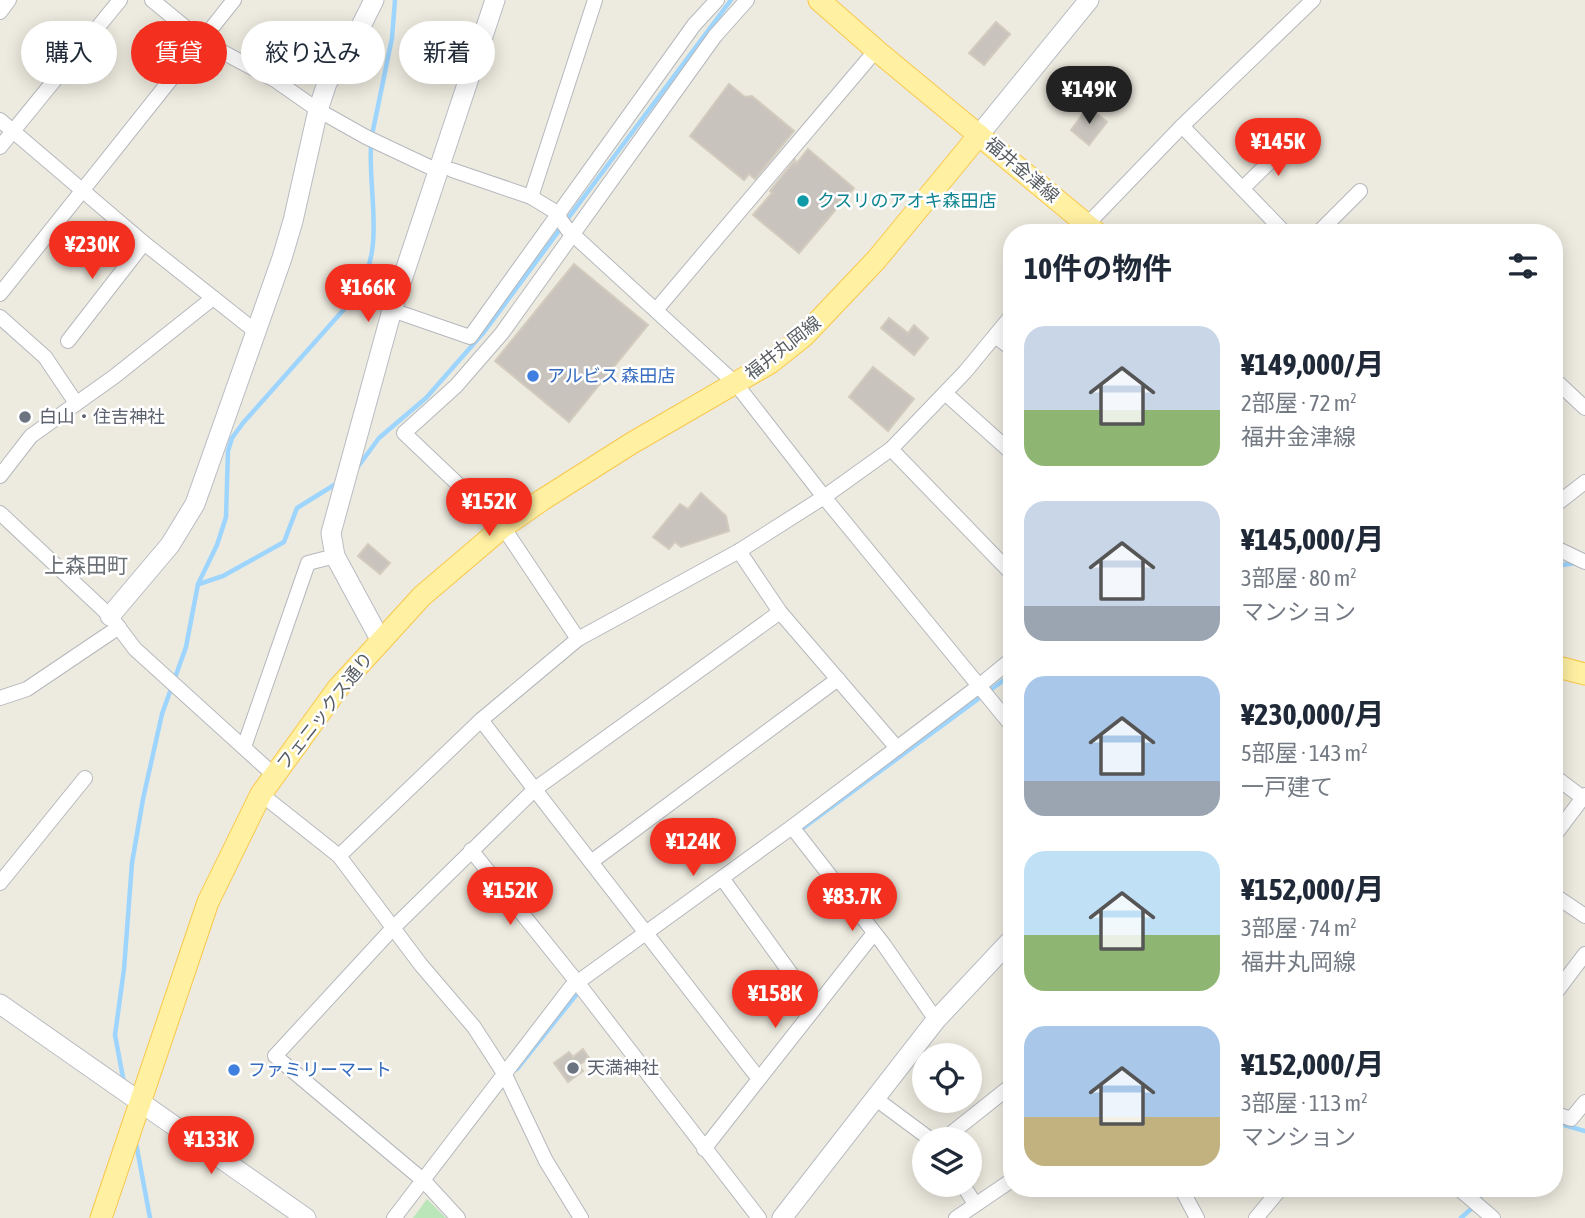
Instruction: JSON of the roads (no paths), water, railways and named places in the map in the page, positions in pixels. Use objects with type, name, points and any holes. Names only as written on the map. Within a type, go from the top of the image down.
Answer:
[{"type":"main road","points":[[819,0],[979,135]]},
{"type":"main road","name":"福井金津線","points":[[979,135],[1080,224]]},
{"type":"main road","name":"福井丸岡線","points":[[381,642],[422,596],[503,527],[632,443],[770,363],[804,336],[840,301],[979,135]]},
{"type":"main road","name":"フェニックス通り","points":[[101,1218],[208,902],[261,794],[338,688],[381,642]]},
{"type":"main road","points":[[1563,668],[1585,674]]},
{"type":"street","points":[[0,12],[9,0]]},
{"type":"street","points":[[0,147],[120,0]]},
{"type":"street","points":[[152,0],[178,21]]},
{"type":"street","points":[[218,21],[234,0]]},
{"type":"street","points":[[0,698],[27,689],[114,621],[170,545],[195,505],[293,221],[318,110],[327,83],[354,40],[374,0]]},
{"type":"street","name":"フェニックス通り","points":[[381,642],[335,556],[331,533],[392,310],[445,170],[495,0]]},
{"type":"street","points":[[531,197],[595,0]]},
{"type":"street","points":[[578,639],[503,527],[404,433],[456,386],[502,333],[565,224],[694,25],[717,0]]},
{"type":"street","points":[[392,310],[470,337],[747,0]]},
{"type":"street","points":[[979,135],[1089,0]]},
{"type":"street","points":[[1092,224],[1182,125],[1312,0]]},
{"type":"street","points":[[656,310],[876,50]]},
{"type":"street","points":[[227,54],[275,80],[318,110],[366,137],[445,170],[531,197],[565,224],[736,384],[824,497],[1003,715]]},
{"type":"street","points":[[0,294],[168,84]]},
{"type":"street","points":[[0,120],[144,243],[255,331]]},
{"type":"street","points":[[1182,125],[1277,224]]},
{"type":"street","points":[[1243,188],[1289,144]]},
{"type":"street","points":[[1327,224],[1360,191]]},
{"type":"street","points":[[68,341],[144,243]]},
{"type":"street","points":[[0,476],[31,436],[115,376],[214,298]]},
{"type":"street","points":[[0,317],[45,357],[76,403]]},
{"type":"street","points":[[339,856],[481,720],[578,639],[740,551],[824,497],[891,449],[1003,327]]},
{"type":"street","points":[[995,336],[1003,342]]},
{"type":"street","points":[[1563,391],[1585,408]]},
{"type":"street","points":[[945,393],[1003,445]]},
{"type":"street","points":[[891,449],[1003,565]]},
{"type":"street","points":[[1563,499],[1585,482]]},
{"type":"street","points":[[0,513],[114,621],[135,649],[274,775]]},
{"type":"street","points":[[740,551],[780,612],[897,748]]},
{"type":"street","points":[[1563,551],[1585,562]]},
{"type":"street","points":[[244,747],[308,564],[335,556]]},
{"type":"street","points":[[458,1218],[424,1181],[275,1056],[393,928],[535,789],[780,612]]},
{"type":"street","points":[[394,1218],[570,986],[792,827],[1003,666]]},
{"type":"street","points":[[591,862],[838,679]]},
{"type":"street","points":[[481,720],[759,1079]]},
{"type":"street","points":[[0,883],[85,778]]},
{"type":"street","points":[[1563,782],[1584,797],[1563,824]]},
{"type":"street","points":[[261,794],[339,856],[393,928],[474,1027],[505,1075],[546,1161],[581,1218]]},
{"type":"street","points":[[792,827],[874,933],[936,1020]]},
{"type":"street","points":[[471,850],[577,982],[759,1218]]},
{"type":"street","points":[[722,878],[815,1007]]},
{"type":"street","points":[[1563,901],[1585,916]]},
{"type":"street","points":[[704,1149],[874,933]]},
{"type":"street","points":[[782,1218],[936,1020],[1003,949]]},
{"type":"street","points":[[1563,983],[1585,954]]},
{"type":"street","points":[[0,1004],[306,1218]]},
{"type":"street","points":[[959,1127],[1003,1091]]},
{"type":"street","points":[[876,1099],[914,1127]]},
{"type":"street","points":[[1563,1116],[1571,1119],[1585,1102]]},
{"type":"street","points":[[956,1218],[1003,1186]]},
{"type":"street","points":[[971,1197],[975,1204]]},
{"type":"street","points":[[1186,1197],[1197,1218]]},
{"type":"street","points":[[1256,1218],[1273,1197]]},
{"type":"street","points":[[1468,1197],[1493,1218]]},
{"type":"waterway","points":[[372,135],[392,38],[395,0]]},
{"type":"waterway","points":[[566,221],[731,0]]},
{"type":"waterway","points":[[124,1083],[115,1035],[124,969],[132,863],[162,714],[186,647],[198,584],[217,545],[226,517],[228,451],[232,438],[243,423],[354,298],[364,280],[370,261],[374,223],[371,144]]},
{"type":"waterway","points":[[357,468],[379,438],[426,398],[484,332],[561,228]]},
{"type":"waterway","points":[[199,584],[223,576],[284,542],[297,508],[339,482]]},
{"type":"waterway","points":[[1563,565],[1577,563]]},
{"type":"waterway","points":[[799,831],[1003,681]]},
{"type":"waterway","points":[[517,1069],[580,990]]},
{"type":"waterway","points":[[1563,1125],[1585,1131]]},
{"type":"waterway","points":[[136,1143],[150,1218]]},
{"type":"waterway","points":[[1461,1218],[1480,1197]]},
{"type":"place","name":"クスリのアオキ森田店","points":[[803,201]]},
{"type":"place","name":"アルビス 森田店","points":[[533,376]]},
{"type":"place","name":"白山・住吉神社","points":[[25,417]]},
{"type":"place","name":"天満神社","points":[[573,1068]]},
{"type":"place","name":"ファミリーマート","points":[[234,1070]]},
{"type":"district","name":"上森田町","points":[[86,566]]}]
